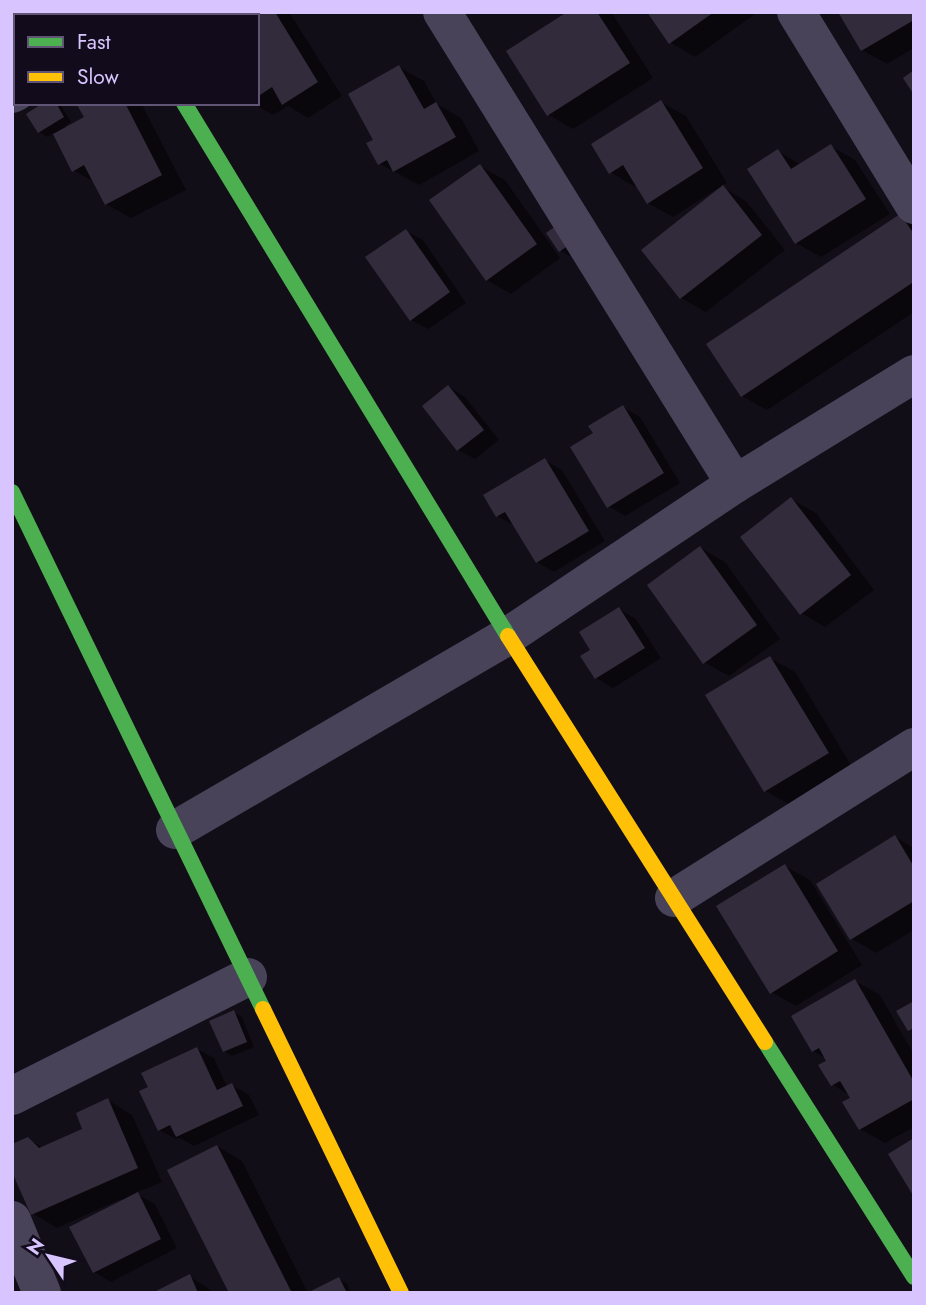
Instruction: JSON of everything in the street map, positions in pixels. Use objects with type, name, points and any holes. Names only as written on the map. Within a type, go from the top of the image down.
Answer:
[{"type":"street","points":[[442,12],[735,484]]},
{"type":"street","points":[[796,12],[914,205]]},
{"type":"street","points":[[185,105],[508,636],[914,1278]]},
{"type":"street","points":[[175,830],[508,636],[735,484],[914,374]]},
{"type":"street","points":[[12,492],[401,1293]]},
{"type":"street","points":[[674,898],[914,747]]},
{"type":"street","points":[[12,1096],[248,977]]},
{"type":"street","points":[[12,1220],[42,1293]]},
{"type":"building","points":[[275,12],[318,82],[282,105],[272,87],[259,96],[259,14],[206,14]]},
{"type":"building","points":[[567,12],[597,12],[630,63],[547,116],[506,51]]},
{"type":"building","points":[[647,12],[714,12],[669,44]]},
{"type":"building","points":[[838,12],[914,12],[914,20],[861,51]]},
{"type":"building","points":[[399,65],[424,109],[436,102],[456,137],[393,172],[387,160],[378,165],[366,143],[373,140],[348,94]]},
{"type":"building","points":[[914,70],[914,95],[903,78]]},
{"type":"building","points":[[661,100],[703,168],[647,204],[623,165],[609,174],[591,144]]},
{"type":"building","points":[[40,105],[57,105],[64,117],[38,133],[26,114]]},
{"type":"building","points":[[77,105],[126,105],[162,175],[105,205],[84,165],[72,172],[53,134],[84,117]]},
{"type":"building","points":[[831,144],[866,199],[795,244],[747,169],[778,149],[791,169]]},
{"type":"building","points":[[480,164],[537,244],[486,281],[429,200]]},
{"type":"building","points":[[723,185],[762,235],[680,299],[641,250]]},
{"type":"building","points":[[900,214],[914,234],[914,286],[912,283],[741,397],[706,344]]},
{"type":"building","points":[[567,218],[580,237],[559,252],[546,233]]},
{"type":"building","points":[[406,229],[450,292],[410,321],[365,257]]},
{"type":"building","points":[[448,385],[484,430],[457,451],[422,406]]},
{"type":"building","points":[[623,405],[664,473],[607,508],[570,447],[593,433],[588,426]]},
{"type":"building","points":[[545,458],[589,531],[536,563],[505,512],[496,517],[483,495]]},
{"type":"building","points":[[791,497],[851,575],[800,615],[740,537]]},
{"type":"building","points":[[700,546],[757,625],[703,664],[647,585]]},
{"type":"building","points":[[619,607],[645,648],[595,679],[580,656],[590,650],[579,632]]},
{"type":"building","points":[[770,656],[829,753],[764,792],[705,695]]},
{"type":"building","points":[[895,835],[914,867],[914,901],[850,940],[816,884]]},
{"type":"building","points":[[785,864],[838,951],[770,994],[716,906]]},
{"type":"building","points":[[855,979],[914,1082],[914,1099],[859,1130],[842,1102],[850,1098],[840,1081],[831,1086],[818,1065],[826,1061],[819,1048],[812,1052],[791,1016]]},
{"type":"building","points":[[914,1001],[914,1028],[908,1031],[896,1011]]},
{"type":"building","points":[[234,1010],[247,1042],[223,1052],[209,1021]]},
{"type":"building","points":[[197,1047],[217,1090],[232,1083],[243,1106],[176,1137],[170,1125],[158,1131],[139,1091],[148,1087],[141,1073]]},
{"type":"building","points":[[108,1098],[138,1168],[31,1215],[12,1172],[12,1144],[28,1137],[39,1148],[82,1129],[76,1113]]},
{"type":"building","points":[[914,1138],[914,1197],[888,1154]]},
{"type":"building","points":[[217,1145],[292,1293],[229,1293],[167,1170]]},
{"type":"building","points":[[138,1192],[161,1239],[93,1273],[69,1227]]},
{"type":"building","points":[[190,1274],[198,1293],[152,1293]]},
{"type":"building","points":[[339,1277],[347,1293],[307,1293]]},
{"type":"traffic: fast","points":[[185,105],[508,636]]},
{"type":"traffic: fast","points":[[12,492],[263,1009]]},
{"type":"traffic: fast","points":[[765,1042],[914,1277]]},
{"type":"traffic: slow","points":[[508,636],[765,1042]]},
{"type":"traffic: slow","points":[[263,1009],[401,1293]]}]
